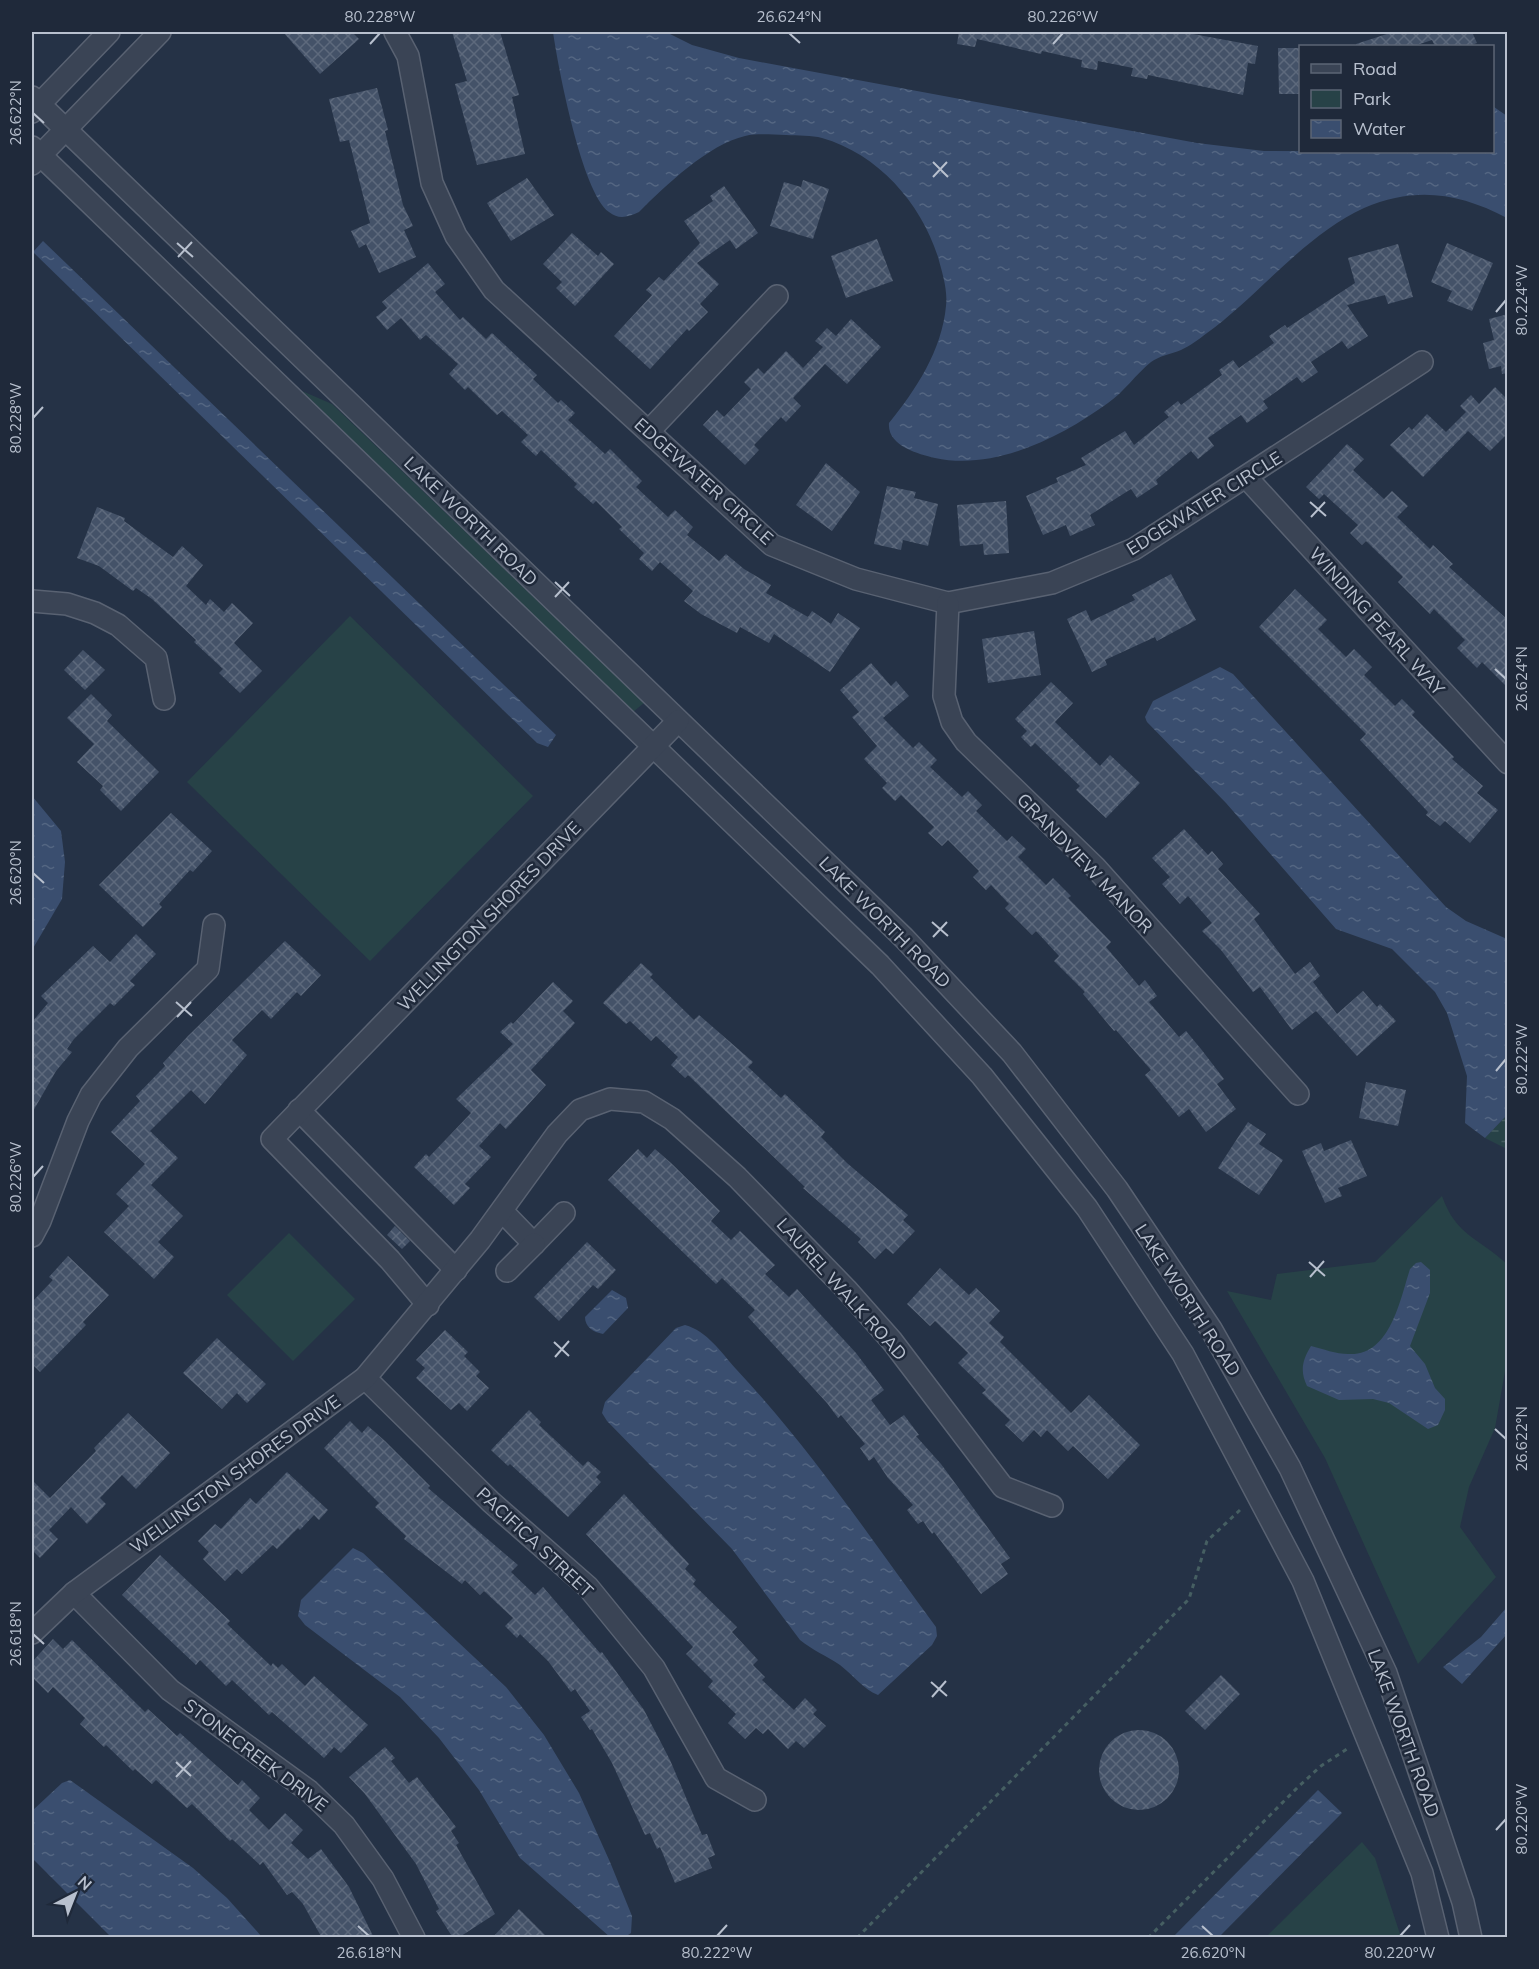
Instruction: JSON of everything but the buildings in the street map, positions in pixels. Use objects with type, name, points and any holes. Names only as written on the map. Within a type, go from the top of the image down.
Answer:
[{"type":"street","points":[[34,104],[109,32]]},
{"type":"street","points":[[34,155],[66,130],[160,32]]},
{"type":"street","name":"EDGEWATER CIRCLE","points":[[395,32],[408,56],[432,183],[456,236],[494,290],[772,545],[856,579],[948,603],[1052,583],[1134,549],[1247,478],[1422,362]]},
{"type":"street","name":"LAKE WORTH ROAD","points":[[34,104],[66,130],[904,938],[1012,1053],[1117,1189],[1211,1329],[1290,1468],[1386,1673],[1463,1902],[1471,1938]]},
{"type":"street","name":"LAKE WORTH ROAD","points":[[34,155],[654,746],[888,974],[982,1076],[1100,1228],[1183,1354],[1303,1581],[1422,1873],[1438,1938]]},
{"type":"street","points":[[649,431],[777,296]]},
{"type":"street","name":"WINDING PEARL WAY","points":[[1247,478],[1508,763]]},
{"type":"street","points":[[32,601],[67,604],[95,613],[118,625],[156,658],[164,699]]},
{"type":"street","name":"GRANDVIEW MANOR","points":[[948,603],[944,696],[952,722],[966,742],[1095,867],[1298,1094]]},
{"type":"street","name":"WELLINGTON SHORES DRIVE","points":[[428,1305],[390,1260],[272,1139],[678,721]]},
{"type":"street","points":[[32,1236],[40,1221],[78,1121],[91,1095],[128,1048],[208,969],[214,925]]},
{"type":"street","name":"WELLINGTON SHORES DRIVE","points":[[32,1633],[74,1593],[365,1378],[456,1270],[557,1134],[580,1110],[610,1099]]},
{"type":"street","name":"LAUREL WALK ROAD","points":[[610,1099],[644,1102],[672,1119],[737,1177],[846,1289],[892,1341],[1004,1487],[1052,1506]]},
{"type":"street","points":[[299,1110],[456,1270]]},
{"type":"street","points":[[502,1210],[534,1244]]},
{"type":"street","points":[[507,1271],[564,1213]]},
{"type":"street","name":"PACIFICA STREET","points":[[365,1378],[491,1502],[588,1587],[654,1668],[717,1778],[755,1800]]},
{"type":"street","name":"STONECREEK DRIVE","points":[[74,1593],[170,1690],[309,1791],[344,1825],[383,1879],[414,1938]]},
{"type":"path","points":[[857,1938],[1189,1599],[1207,1541],[1241,1509]]},
{"type":"path","points":[[1148,1938],[1298,1787],[1321,1766],[1347,1749]]},
{"type":"green space","points":[[302,391],[332,404],[644,703],[633,712]]},
{"type":"green space","points":[[350,616],[533,796],[370,961],[187,782]]},
{"type":"green space","points":[[1507,1115],[1507,1149],[1485,1138]]},
{"type":"green space","points":[[1442,1196],[1454,1220],[1461,1228],[1507,1264],[1507,1360],[1495,1428],[1469,1487],[1460,1527],[1496,1577],[1418,1664],[1325,1458],[1227,1291],[1271,1300],[1277,1274],[1375,1262]]},
{"type":"green space","points":[[289,1233],[355,1299],[293,1361],[227,1295]]},
{"type":"green space","points":[[1362,1842],[1375,1858],[1401,1937],[1266,1937]]},
{"type":"water","points":[[553,32],[666,32],[692,45],[739,58],[1197,143],[1264,151],[1299,151],[1299,153],[1494,153],[1494,107],[1507,116],[1507,218],[1472,203],[1437,195],[1402,197],[1364,208],[1322,233],[1201,338],[1151,362],[1114,399],[1070,428],[1026,448],[1004,455],[981,460],[958,461],[935,458],[905,448],[893,438],[890,431],[889,423],[918,383],[933,354],[944,322],[946,300],[943,275],[930,237],[921,218],[895,183],[861,156],[842,145],[822,138],[750,135],[731,140],[702,157],[674,179],[639,212],[624,217],[616,216],[609,212],[599,200],[590,181],[573,128]]},
{"type":"water","points":[[43,241],[556,735],[548,747],[537,743],[33,252]]},
{"type":"water","points":[[1220,667],[1233,674],[1446,907],[1466,921],[1507,939],[1507,1115],[1485,1138],[1465,1123],[1467,1076],[1447,1013],[1435,992],[1392,949],[1336,929],[1226,803],[1147,722],[1145,717],[1153,701]]},
{"type":"water","points":[[32,796],[61,831],[65,862],[62,899],[32,950]]},
{"type":"water","points":[[1421,1262],[1430,1270],[1430,1293],[1410,1346],[1425,1364],[1435,1388],[1445,1399],[1445,1410],[1438,1425],[1428,1429],[1389,1403],[1373,1399],[1339,1400],[1307,1386],[1303,1376],[1303,1366],[1311,1346],[1348,1354],[1362,1352],[1374,1346],[1391,1324],[1410,1269],[1416,1263]]},
{"type":"water","points":[[612,1290],[626,1298],[628,1308],[603,1334],[599,1333],[588,1326],[585,1317]]},
{"type":"water","points":[[685,1325],[700,1332],[713,1343],[790,1431],[840,1495],[936,1627],[937,1636],[932,1645],[878,1695],[863,1686],[840,1665],[800,1640],[732,1549],[607,1421],[602,1413],[605,1402],[676,1328]]},
{"type":"water","points":[[353,1548],[363,1553],[506,1687],[544,1735],[579,1793],[610,1862],[632,1916],[631,1933],[625,1937],[610,1937],[520,1858],[479,1790],[439,1738],[400,1697],[305,1625],[298,1616],[301,1600]]},
{"type":"water","points":[[1507,1607],[1507,1634],[1462,1684],[1443,1667],[1481,1637]]},
{"type":"water","points":[[70,1780],[193,1868],[227,1898],[262,1937],[111,1937],[32,1858],[32,1811],[62,1783]]},
{"type":"water","points":[[1318,1790],[1342,1813],[1219,1937],[1173,1937]]}]
